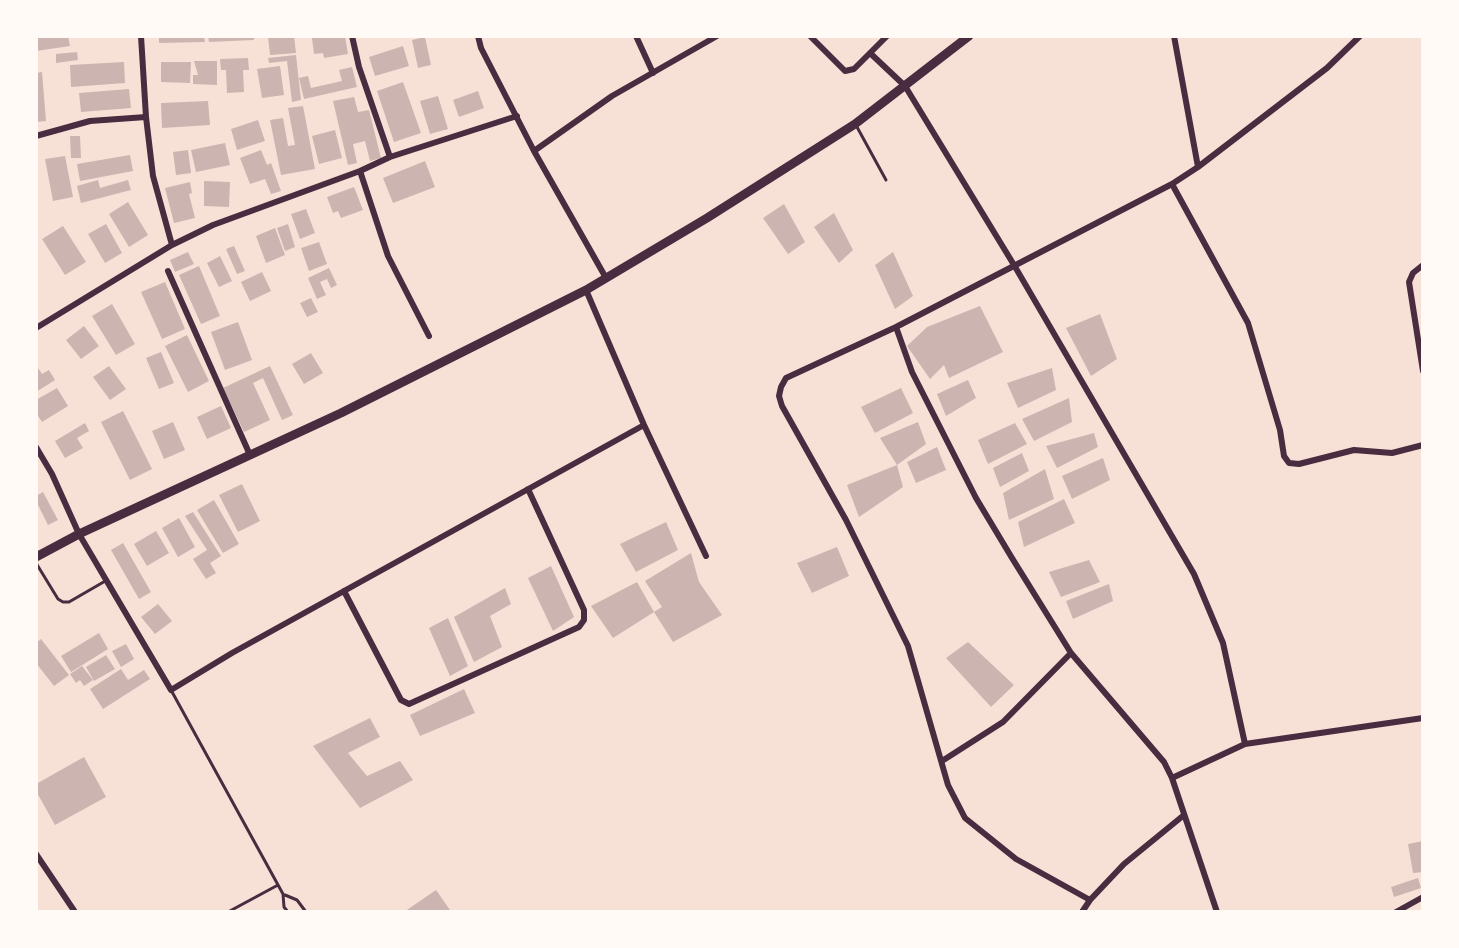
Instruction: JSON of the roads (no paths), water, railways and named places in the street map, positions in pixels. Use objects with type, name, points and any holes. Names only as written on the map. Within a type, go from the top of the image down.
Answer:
[{"type":"main road","points":[[36,560],[79,534],[341,413],[586,290],[855,124],[969,36]]},
{"type":"street","points":[[141,36],[153,176],[172,245]]},
{"type":"street","points":[[352,36],[359,67],[390,157]]},
{"type":"street","points":[[478,36],[481,48],[534,151],[606,278]]},
{"type":"street","points":[[636,36],[653,73]]},
{"type":"street","points":[[534,151],[612,96],[717,36]]},
{"type":"street","points":[[810,36],[845,71],[854,69],[887,36]]},
{"type":"street","points":[[1174,36],[1198,167]]},
{"type":"street","points":[[1090,900],[1016,859],[965,818],[948,785],[908,646],[880,585],[796,433],[779,396],[786,378],[896,327],[1172,184],[1327,68],[1360,36]]},
{"type":"street","points":[[870,53],[905,86],[1014,265],[1194,574],[1223,643],[1245,744]]},
{"type":"street","points":[[36,328],[172,245],[213,225],[390,157],[517,116]]},
{"type":"street","points":[[36,136],[90,121],[146,117]]},
{"type":"street","points":[[360,171],[388,256],[429,336]]},
{"type":"street","points":[[1172,184],[1248,323],[1280,430],[1284,456],[1289,463],[1299,464],[1354,450],[1392,453],[1423,445]]},
{"type":"street","points":[[1423,265],[1413,273],[1409,282],[1423,371]]},
{"type":"street","points":[[168,271],[250,455]]},
{"type":"street","points":[[586,290],[644,425],[706,556]]},
{"type":"street","points":[[896,327],[912,372],[976,498],[1071,653],[1164,762],[1217,912]]},
{"type":"street","points":[[36,447],[79,534],[171,690],[644,425]]},
{"type":"street","points":[[344,591],[385,673],[405,703],[409,704],[579,627],[584,620],[584,610],[528,489]]},
{"type":"street","points":[[942,761],[1003,722],[1071,653]]},
{"type":"street","points":[[1172,778],[1245,744],[1423,718]]},
{"type":"street","points":[[1082,912],[1124,864],[1184,815]]},
{"type":"street","points":[[36,854],[75,912]]},
{"type":"street","points":[[1400,911],[1423,897]]},
{"type":"lane","points":[[855,124],[886,180]]},
{"type":"lane","points":[[36,560],[58,599],[63,602],[69,602],[107,580]]},
{"type":"lane","points":[[171,690],[283,894],[284,907],[288,912]]},
{"type":"lane","points":[[228,912],[278,885]]},
{"type":"lane","points":[[283,894],[297,900],[306,912]]}]
